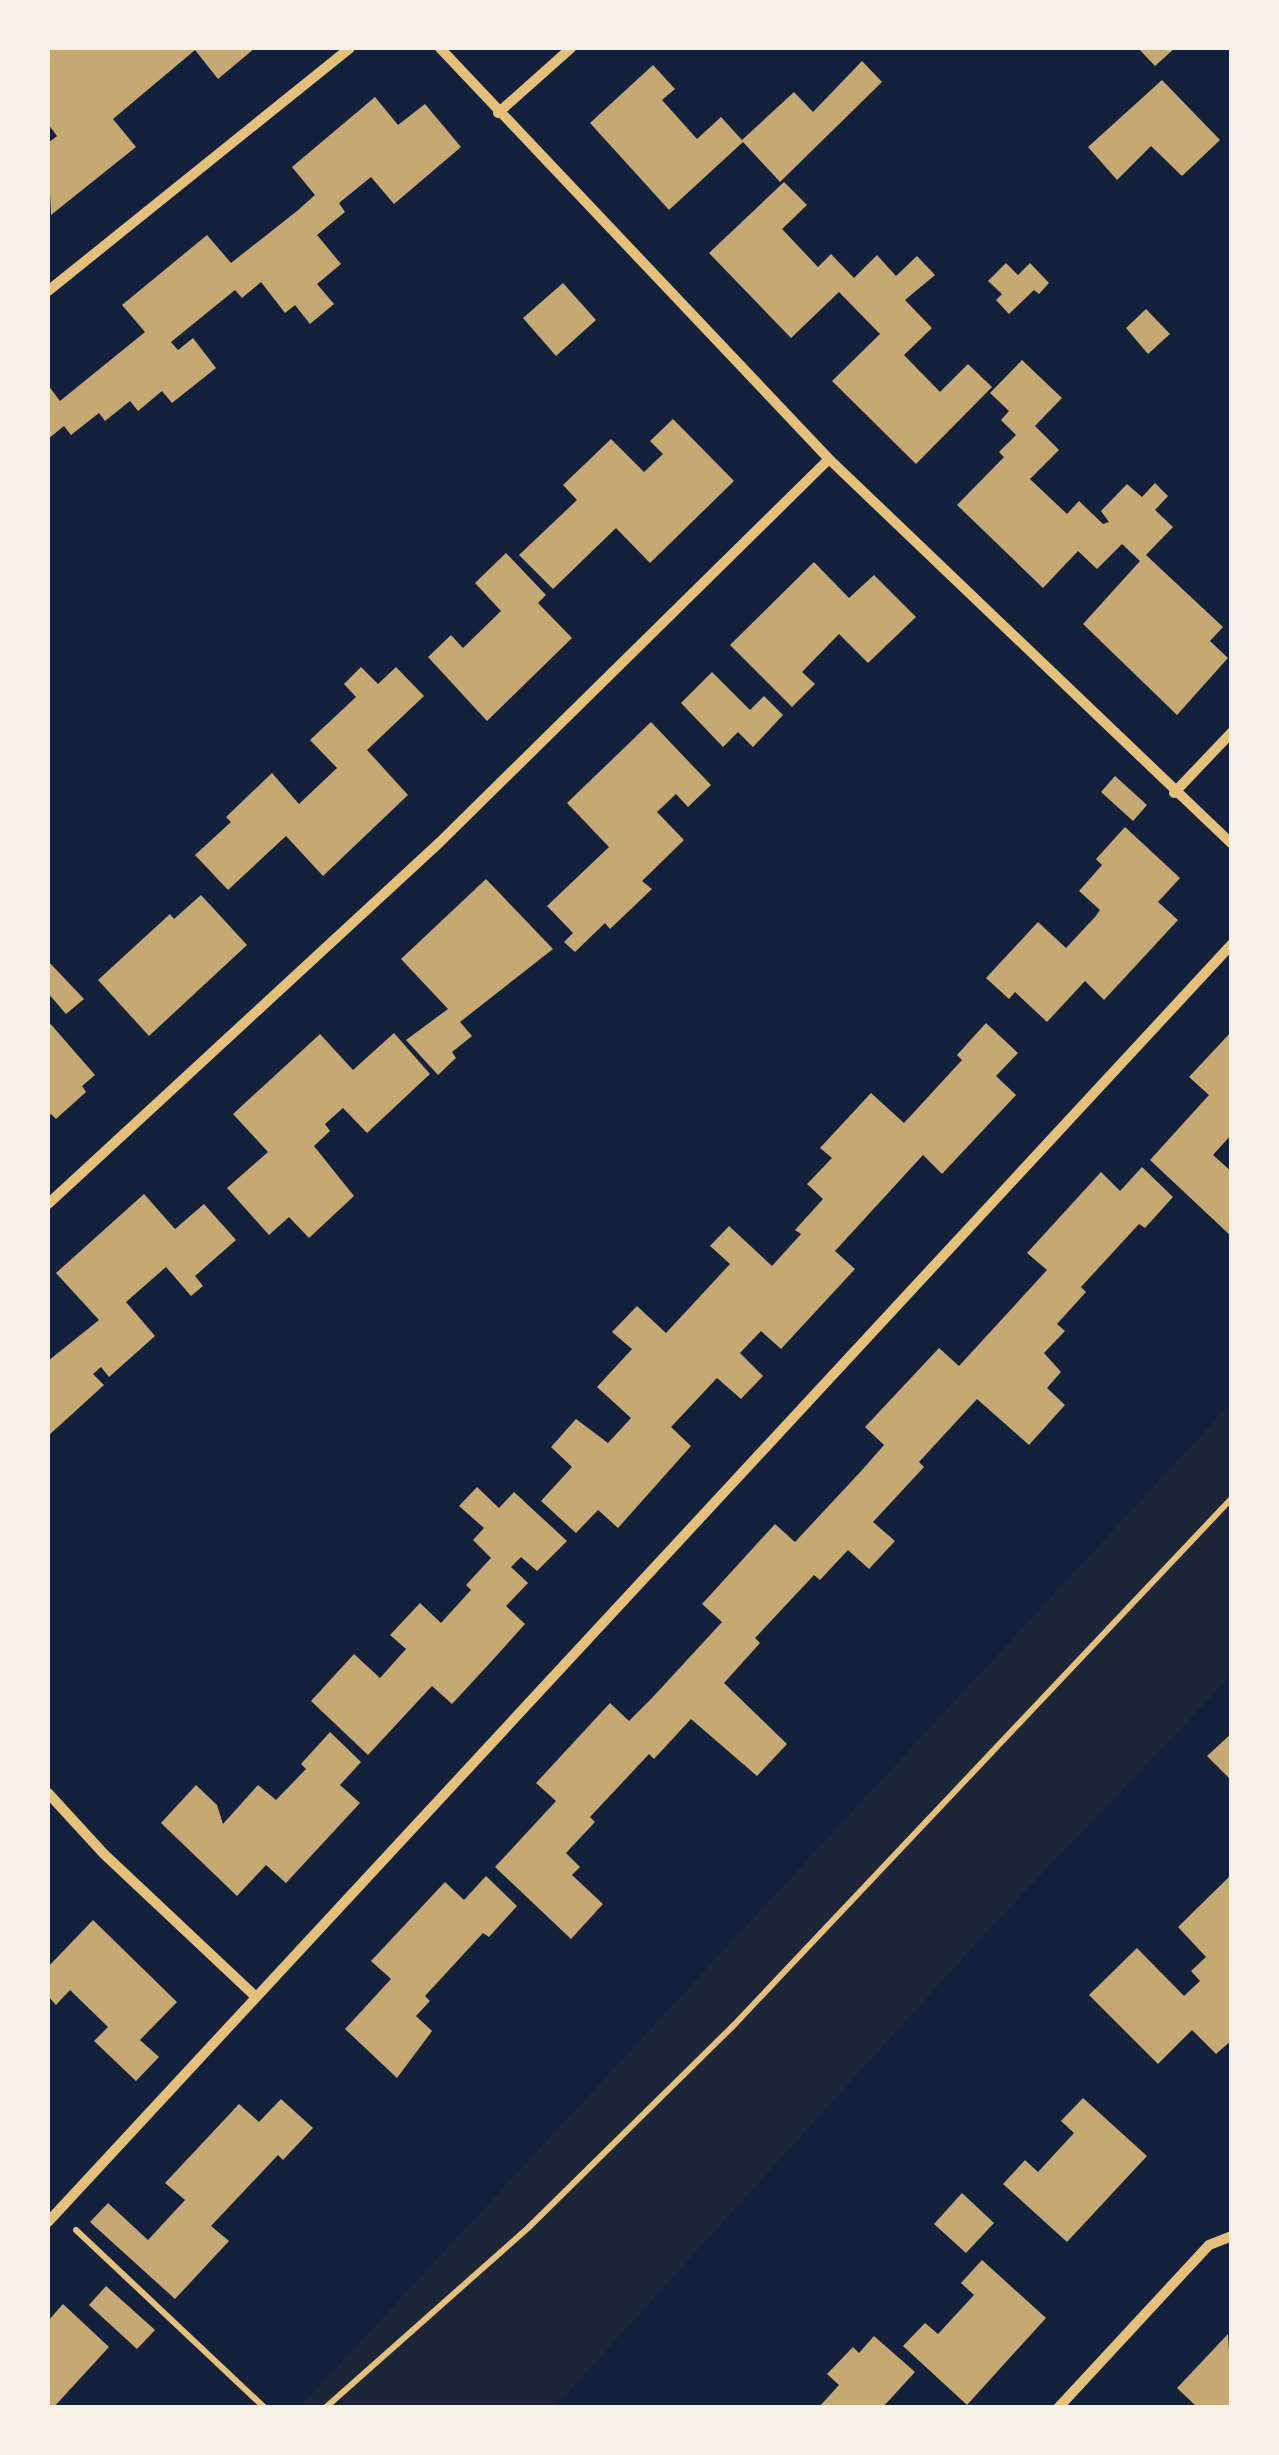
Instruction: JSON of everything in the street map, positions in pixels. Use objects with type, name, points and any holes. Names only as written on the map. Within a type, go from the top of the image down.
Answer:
[{"type":"street","points":[[48,291],[350,48]]},
{"type":"street","points":[[440,48],[828,459],[1174,793],[1232,844]]},
{"type":"street","points":[[498,113],[567,49]]},
{"type":"street","points":[[48,1204],[438,843],[828,459]]},
{"type":"street","points":[[1174,793],[1232,732]]},
{"type":"street","points":[[48,2222],[1232,944]]},
{"type":"street","points":[[48,1793],[104,1854],[255,1996]]},
{"type":"street","points":[[1058,2408],[1209,2245],[1232,2236]]},
{"type":"path","points":[[326,2408],[528,2228],[734,2025],[1232,1498]]},
{"type":"path","points":[[57,2212],[265,2408]]},
{"type":"shaded area","points":[[1231,1403],[1231,1676],[994,1924],[555,2407],[299,2408]]},
{"type":"building","points":[[48,48],[255,48],[218,79],[195,50],[113,119],[136,147],[51,215],[48,143],[57,136],[48,124]]},
{"type":"building","points":[[1138,48],[1175,48],[1155,66]]},
{"type":"building","points":[[862,61],[882,82],[780,182],[743,142],[669,210],[590,123],[653,65],[675,89],[662,100],[697,139],[721,117],[742,140],[794,92],[813,112]]},
{"type":"building","points":[[1162,80],[1220,140],[1182,176],[1151,146],[1117,180],[1088,147]]},
{"type":"building","points":[[375,97],[398,125],[425,104],[461,147],[394,204],[371,177],[339,203],[345,212],[317,235],[341,264],[317,284],[334,304],[310,324],[295,305],[285,313],[261,282],[242,298],[235,290],[171,342],[178,350],[193,338],[216,368],[172,403],[162,391],[138,411],[130,401],[105,421],[99,413],[71,435],[64,426],[48,439],[48,385],[60,401],[145,332],[122,305],[207,235],[231,263],[297,211],[315,195],[292,167]]},
{"type":"building","points":[[784,182],[807,205],[782,229],[818,267],[831,254],[854,278],[877,255],[896,276],[917,256],[935,275],[905,300],[932,328],[904,355],[940,392],[968,364],[992,387],[916,464],[832,381],[880,334],[839,292],[791,338],[709,253]]},
{"type":"building","points":[[1006,263],[1018,275],[1030,263],[1049,283],[1039,294],[1034,290],[1009,314],[996,300],[1002,294],[988,281]]},
{"type":"building","points":[[563,283],[596,320],[556,356],[523,318]]},
{"type":"building","points":[[1146,309],[1170,334],[1148,354],[1126,328]]},
{"type":"building","points":[[1022,360],[1062,398],[1035,426],[1059,450],[1030,479],[1067,514],[1079,501],[1103,524],[1109,522],[1101,511],[1127,484],[1142,497],[1155,483],[1168,496],[1155,510],[1173,527],[1146,555],[1223,627],[1210,641],[1228,658],[1177,715],[1083,624],[1140,561],[1122,544],[1097,569],[1078,551],[1043,588],[957,505],[1004,457],[999,452],[1016,435],[1001,420],[1009,411],[990,393]]},
{"type":"building","points":[[673,419],[734,481],[650,563],[616,528],[553,589],[519,555],[577,500],[563,485],[611,439],[644,472],[663,454],[650,441]]},
{"type":"building","points":[[506,553],[546,595],[538,603],[572,638],[487,721],[428,657],[451,635],[463,648],[501,611],[475,583]]},
{"type":"building","points":[[814,562],[849,598],[874,575],[916,617],[868,663],[839,634],[802,672],[815,684],[792,707],[730,645]]},
{"type":"building","points":[[361,667],[378,684],[396,667],[424,696],[367,750],[408,795],[323,876],[286,836],[228,890],[195,855],[231,822],[226,817],[272,773],[299,804],[337,768],[310,740],[356,697],[344,684]]},
{"type":"building","points":[[712,672],[750,710],[764,696],[783,715],[753,747],[738,732],[723,747],[681,703]]},
{"type":"building","points":[[651,722],[711,785],[688,807],[676,794],[657,812],[684,840],[642,881],[652,889],[610,929],[605,923],[575,952],[564,942],[573,933],[547,906],[609,847],[567,803]]},
{"type":"building","points":[[1115,776],[1147,805],[1133,821],[1101,792]]},
{"type":"building","points":[[1125,827],[1180,878],[1158,902],[1178,920],[1104,1000],[1085,981],[1047,1022],[1015,992],[1009,999],[986,978],[1038,922],[1066,948],[1095,917],[1100,910],[1079,891],[1102,865],[1096,859]]},
{"type":"building","points":[[486,879],[553,949],[460,1022],[472,1036],[452,1052],[456,1058],[438,1075],[406,1040],[448,1009],[401,959]]},
{"type":"building","points":[[201,895],[247,945],[149,1036],[98,980],[170,914],[174,919]]},
{"type":"building","points":[[48,961],[84,999],[66,1014],[48,993]]},
{"type":"building","points":[[48,1021],[95,1075],[82,1086],[86,1092],[56,1119],[51,1114],[48,1117]]},
{"type":"building","points":[[986,1023],[1018,1053],[996,1076],[1016,1095],[942,1174],[923,1155],[835,1251],[855,1269],[781,1349],[761,1331],[740,1353],[763,1376],[741,1399],[717,1378],[671,1427],[691,1446],[618,1528],[598,1510],[576,1533],[541,1501],[572,1467],[551,1447],[576,1419],[608,1443],[631,1418],[597,1387],[632,1349],[612,1332],[637,1306],[666,1333],[730,1264],[710,1246],[729,1226],[772,1266],[801,1234],[795,1230],[823,1199],[807,1184],[832,1158],[820,1148],[871,1093],[904,1123],[962,1060],[957,1055]]},
{"type":"building","points":[[1232,1031],[1232,1134],[1213,1155],[1232,1172],[1232,1237],[1150,1160],[1209,1095],[1189,1077]]},
{"type":"building","points":[[394,1033],[430,1074],[367,1133],[343,1108],[325,1124],[330,1131],[314,1146],[354,1196],[309,1238],[289,1217],[269,1235],[227,1188],[268,1152],[233,1114],[320,1034],[353,1070]]},
{"type":"building","points":[[1142,1167],[1173,1197],[1145,1228],[1139,1224],[1081,1287],[1086,1292],[1057,1324],[1065,1331],[1044,1353],[1061,1372],[1047,1388],[1065,1405],[1029,1445],[977,1399],[919,1462],[924,1467],[873,1522],[895,1541],[869,1569],[848,1550],[820,1580],[814,1575],[755,1638],[760,1643],[724,1683],[787,1744],[757,1776],[691,1719],[654,1759],[649,1754],[590,1817],[595,1822],[566,1853],[580,1867],[572,1875],[603,1904],[571,1939],[495,1867],[556,1801],[536,1783],[610,1703],[629,1721],[652,1698],[722,1622],[702,1604],[775,1524],[795,1542],[863,1469],[884,1445],[865,1427],[939,1348],[959,1366],[1047,1270],[1027,1253],[1101,1172],[1120,1191]]},
{"type":"building","points":[[144,1194],[175,1229],[204,1204],[236,1240],[195,1276],[203,1286],[191,1296],[166,1267],[126,1302],[155,1336],[109,1377],[101,1367],[93,1374],[104,1385],[48,1436],[48,1361],[99,1320],[56,1273]]},
{"type":"building","points":[[477,1487],[499,1508],[514,1492],[567,1541],[537,1571],[521,1557],[511,1567],[528,1583],[506,1606],[525,1624],[452,1704],[432,1686],[368,1755],[311,1701],[354,1654],[380,1678],[406,1649],[390,1635],[420,1603],[441,1623],[471,1590],[466,1585],[491,1558],[473,1540],[484,1528],[459,1506]]},
{"type":"building","points":[[330,1732],[361,1762],[340,1785],[360,1803],[286,1883],[266,1865],[237,1896],[161,1823],[196,1785],[217,1805],[223,1824],[258,1785],[276,1800],[306,1769],[301,1764]]},
{"type":"building","points":[[1232,1733],[1232,1781],[1207,1756]]},
{"type":"building","points":[[1232,1874],[1232,2040],[1216,2054],[1192,2030],[1158,2064],[1089,1995],[1137,1948],[1184,1996],[1200,1981],[1191,1971],[1206,1957],[1178,1927]]},
{"type":"building","points":[[486,1876],[517,1906],[489,1937],[483,1933],[425,1996],[430,2001],[416,2016],[432,2031],[397,2078],[345,2029],[391,1979],[371,1961],[445,1882],[464,1900]]},
{"type":"building","points":[[93,1920],[177,2002],[140,2040],[159,2057],[136,2081],[94,2041],[108,2027],[70,1990],[56,2005],[48,1996],[48,1967]]},
{"type":"building","points":[[1083,2098],[1147,2156],[1067,2242],[1003,2184],[1025,2160],[1038,2172],[1074,2133],[1061,2121]]},
{"type":"building","points":[[281,2099],[313,2128],[283,2160],[278,2155],[211,2226],[229,2241],[175,2299],[90,2222],[108,2203],[148,2240],[185,2200],[165,2183],[239,2104],[259,2122]]},
{"type":"building","points":[[962,2193],[994,2223],[966,2253],[934,2224]]},
{"type":"building","points":[[982,2260],[1046,2318],[967,2405],[903,2346],[925,2323],[938,2334],[974,2295],[961,2283]]},
{"type":"building","points":[[106,2286],[155,2330],[137,2349],[89,2305]]},
{"type":"building","points":[[63,2304],[109,2347],[53,2408],[48,2408],[48,2321]]},
{"type":"building","points":[[1228,2334],[1232,2408],[1198,2408],[1177,2388]]},
{"type":"building","points":[[874,2336],[915,2372],[882,2408],[818,2408],[839,2385],[827,2374],[853,2347],[859,2353]]}]
